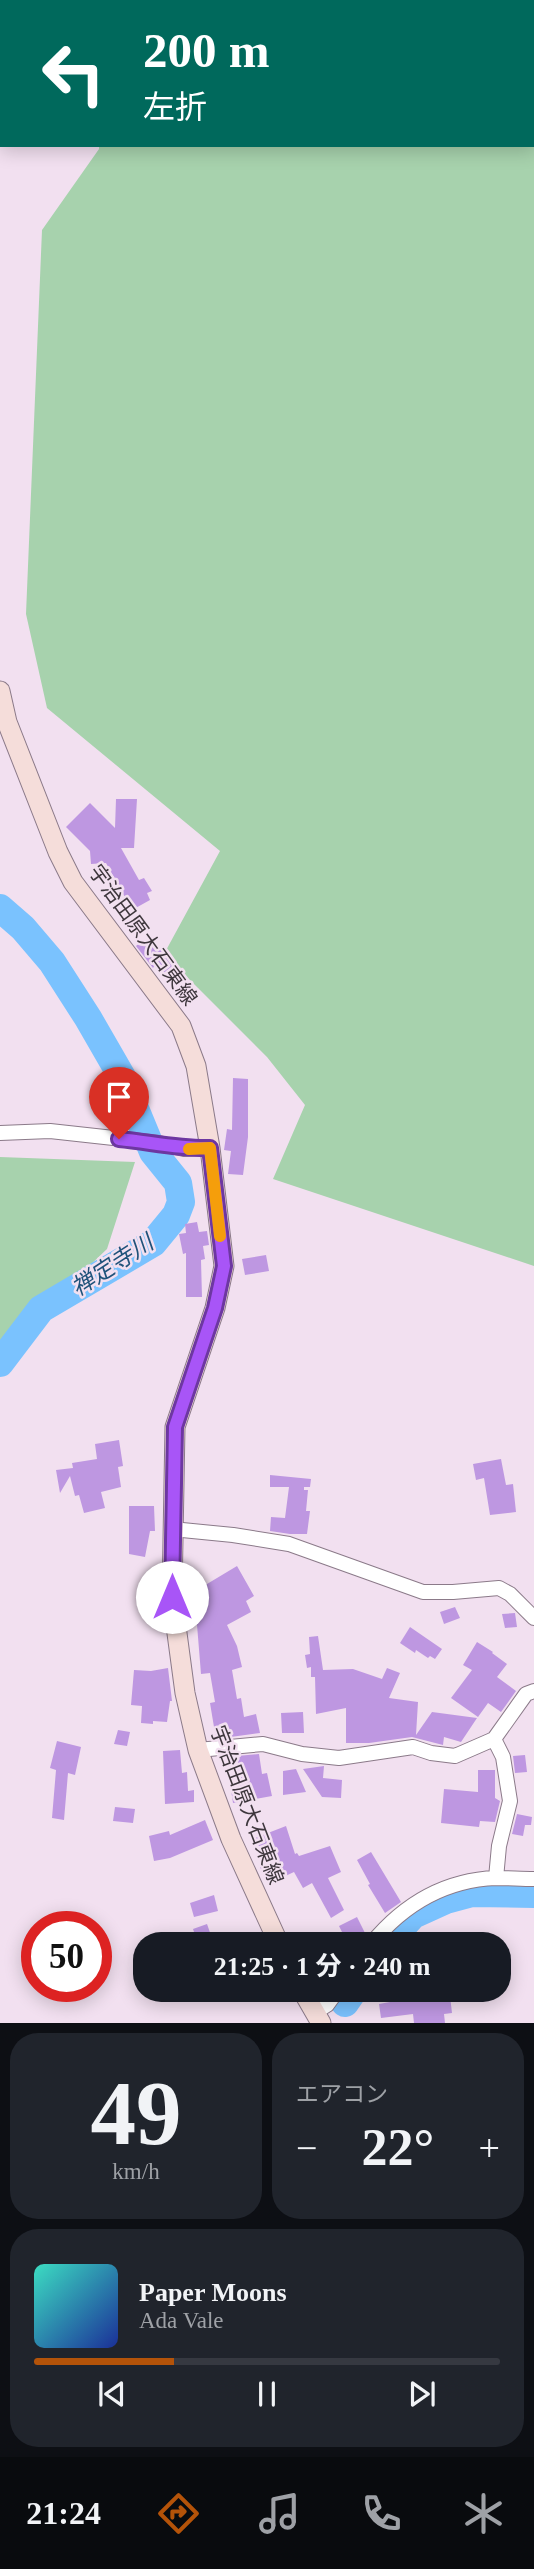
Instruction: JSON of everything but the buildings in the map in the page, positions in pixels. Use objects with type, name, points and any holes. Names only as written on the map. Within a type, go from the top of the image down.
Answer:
[{"type":"main road","name":"宇治田原大石東線","points":[[0,691],[7,722],[58,852],[73,882],[181,1026],[197,1066],[224,1266],[215,1308],[175,1427],[172,1597],[185,1693],[198,1751],[231,1839],[274,1932]]},
{"type":"main road","points":[[309,2002],[318,2018]]},
{"type":"street","points":[[0,1133],[50,1131],[159,1143],[184,1149],[210,1148]]},
{"type":"street","points":[[172,1528],[289,1544],[423,1592],[499,1588],[510,1594],[534,1618]]},
{"type":"street","points":[[198,1751],[263,1744],[302,1754],[339,1758],[413,1747],[455,1756],[494,1739],[526,1694],[534,1691]]},
{"type":"street","points":[[494,1739],[503,1758],[510,1801],[499,1846],[496,1878]]},
{"type":"street","points":[[384,1932],[413,1904],[457,1884],[496,1878],[534,1879]]},
{"type":"street","points":[[318,2018],[329,2002]]},
{"type":"green space","points":[[534,147],[534,1266],[273,1179],[305,1105],[267,1057],[164,954],[220,851],[47,708],[26,614],[42,230],[99,149]]},
{"type":"green space","points":[[0,1157],[135,1162],[107,1249],[0,1351]]},
{"type":"waterway","name":"禅定寺川","points":[[0,908],[23,928],[52,962],[88,1018],[122,1077],[153,1152],[178,1183],[181,1202],[176,1215],[153,1243],[41,1309],[0,1363]]},
{"type":"waterway","points":[[398,1932],[413,1915],[446,1900],[472,1893],[534,1894]]},
{"type":"slow traffic","points":[[189,1149],[210,1148],[220,1236]]},
{"type":"route","points":[[119,1139],[159,1143],[184,1149],[210,1148],[224,1266],[215,1308],[175,1427],[172,1465],[172,1597]]}]
